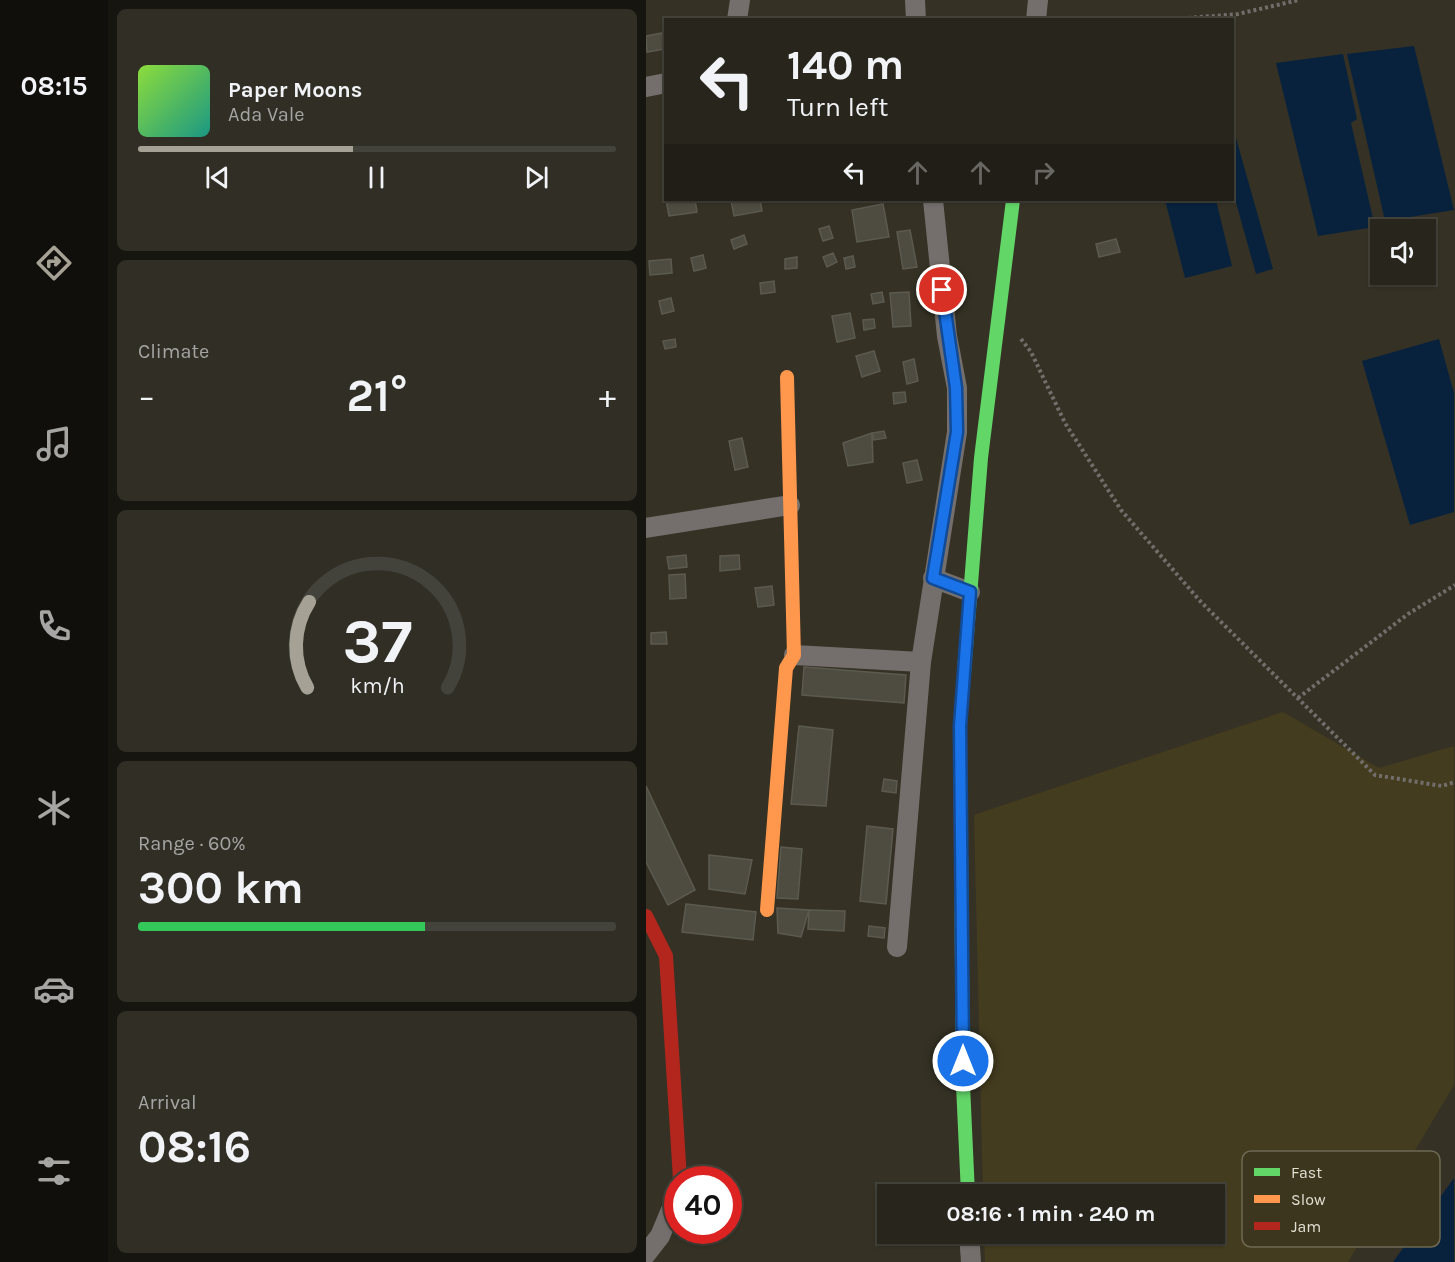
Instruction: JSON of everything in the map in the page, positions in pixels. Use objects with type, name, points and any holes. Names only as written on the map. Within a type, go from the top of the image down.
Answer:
[{"type":"street","points":[[737,18],[739,0]]},
{"type":"street","points":[[1036,18],[1038,0]]},
{"type":"street","points":[[646,87],[664,83]]},
{"type":"street","points":[[897,947],[921,662],[957,432],[956,388],[947,336],[933,201]]},
{"type":"street","points":[[968,1184],[963,1085],[960,726],[980,458],[1013,201]]},
{"type":"street","points":[[767,910],[786,668],[794,655],[787,377]]},
{"type":"street","points":[[646,528],[790,505]]},
{"type":"street","points":[[933,578],[970,592]]},
{"type":"street","points":[[794,655],[921,662]]},
{"type":"street","points":[[646,916],[666,956],[679,1166]]},
{"type":"street","points":[[646,948],[666,956]]},
{"type":"street","points":[[646,1254],[653,1232],[664,1215]]},
{"type":"street","points":[[970,1244],[971,1262]]},
{"type":"path","points":[[1189,18],[1238,14],[1299,0]]},
{"type":"path","points":[[999,311],[1031,352],[1065,423],[1121,510],[1201,602],[1375,775],[1442,786],[1454,782]]},
{"type":"path","points":[[1298,698],[1408,614],[1454,585]]},
{"type":"sand","points":[[1283,712],[1379,768],[1454,746],[1454,1085],[1414,1151],[1242,1151],[1242,1247],[1357,1247],[1348,1262],[985,1262],[984,1244],[1225,1244],[1225,1184],[983,1184],[974,815]]},
{"type":"water","points":[[1414,46],[1454,210],[1385,219],[1347,54]]},
{"type":"water","points":[[1343,54],[1357,119],[1351,123],[1373,219],[1370,219],[1370,228],[1318,236],[1276,63]]},
{"type":"water","points":[[1234,131],[1273,269],[1256,274],[1234,196]]},
{"type":"water","points":[[1165,201],[1216,201],[1232,266],[1185,278]]},
{"type":"water","points":[[1439,339],[1454,393],[1454,512],[1410,525],[1362,361]]},
{"type":"water","points":[[1454,1178],[1454,1262],[1393,1262],[1404,1247],[1440,1247],[1440,1197]]},
{"type":"building","points":[[662,33],[664,49],[647,52],[646,36]]},
{"type":"building","points":[[666,201],[695,201],[697,212],[669,216]]},
{"type":"building","points":[[731,201],[760,201],[762,211],[734,216]]},
{"type":"building","points":[[883,204],[889,237],[857,242],[852,210]]},
{"type":"building","points":[[829,226],[833,238],[823,241],[819,229]]},
{"type":"building","points":[[910,230],[917,267],[903,269],[897,232]]},
{"type":"building","points":[[744,235],[747,244],[734,249],[731,240]]},
{"type":"building","points":[[1116,239],[1120,252],[1099,257],[1096,244]]},
{"type":"building","points":[[833,253],[837,262],[827,267],[823,257]]},
{"type":"building","points":[[703,255],[706,268],[694,271],[691,258]]},
{"type":"building","points":[[853,256],[855,267],[846,269],[844,258]]},
{"type":"building","points":[[797,257],[797,268],[785,269],[785,259]]},
{"type":"building","points":[[671,259],[672,273],[650,275],[649,261]]},
{"type":"building","points":[[774,281],[775,292],[761,294],[760,283]]},
{"type":"building","points":[[882,292],[884,302],[873,304],[871,294]]},
{"type":"building","points":[[909,292],[911,326],[893,327],[890,293]]},
{"type":"building","points":[[671,298],[674,311],[662,314],[659,301]]},
{"type":"building","points":[[850,313],[855,338],[837,342],[832,316]]},
{"type":"building","points":[[874,319],[875,328],[864,330],[863,320]]},
{"type":"building","points":[[675,339],[676,347],[665,349],[663,341]]},
{"type":"building","points":[[874,351],[880,371],[862,377],[856,356]]},
{"type":"building","points":[[914,359],[918,381],[907,384],[903,362]]},
{"type":"building","points":[[905,392],[906,402],[894,404],[893,393]]},
{"type":"building","points":[[884,431],[886,438],[874,440],[872,433]]},
{"type":"building","points":[[872,433],[873,462],[848,466],[843,443]]},
{"type":"building","points":[[742,438],[748,467],[735,470],[729,441]]},
{"type":"building","points":[[917,460],[922,480],[907,483],[903,463]]},
{"type":"building","points":[[686,555],[687,567],[669,569],[667,557]]},
{"type":"building","points":[[739,555],[740,569],[720,571],[720,556]]},
{"type":"building","points":[[685,574],[686,598],[670,599],[669,575]]},
{"type":"building","points":[[772,586],[774,605],[758,607],[755,588]]},
{"type":"building","points":[[666,632],[667,644],[651,644],[651,633]]},
{"type":"building","points":[[804,667],[906,675],[904,703],[802,695]]},
{"type":"building","points":[[799,726],[833,730],[826,806],[791,804]]},
{"type":"building","points":[[884,779],[897,781],[896,793],[882,791]]},
{"type":"building","points":[[646,786],[695,890],[668,905],[646,862]]},
{"type":"building","points":[[867,826],[893,829],[886,904],[860,901]]},
{"type":"building","points":[[781,847],[802,849],[798,899],[777,898]]},
{"type":"building","points":[[709,855],[752,860],[745,894],[709,889]]},
{"type":"building","points":[[686,904],[756,912],[753,940],[682,932]]},
{"type":"building","points":[[777,908],[809,910],[801,937],[778,933]]},
{"type":"building","points":[[809,910],[845,911],[844,931],[808,929]]},
{"type":"building","points":[[869,926],[885,928],[884,938],[868,936]]},
{"type":"traffic: fast","points":[[964,672],[981,458],[1013,201]]},
{"type":"traffic: fast","points":[[961,853],[963,1085],[968,1184]]},
{"type":"traffic: slow","points":[[767,910],[786,668],[794,655],[787,377]]},
{"type":"traffic: jam","points":[[961,853],[960,726],[964,672]]},
{"type":"traffic: jam","points":[[646,916],[666,956],[679,1166]]},
{"type":"route","points":[[942,290],[956,388],[957,432],[933,578],[970,592],[960,726],[963,1061]]}]
